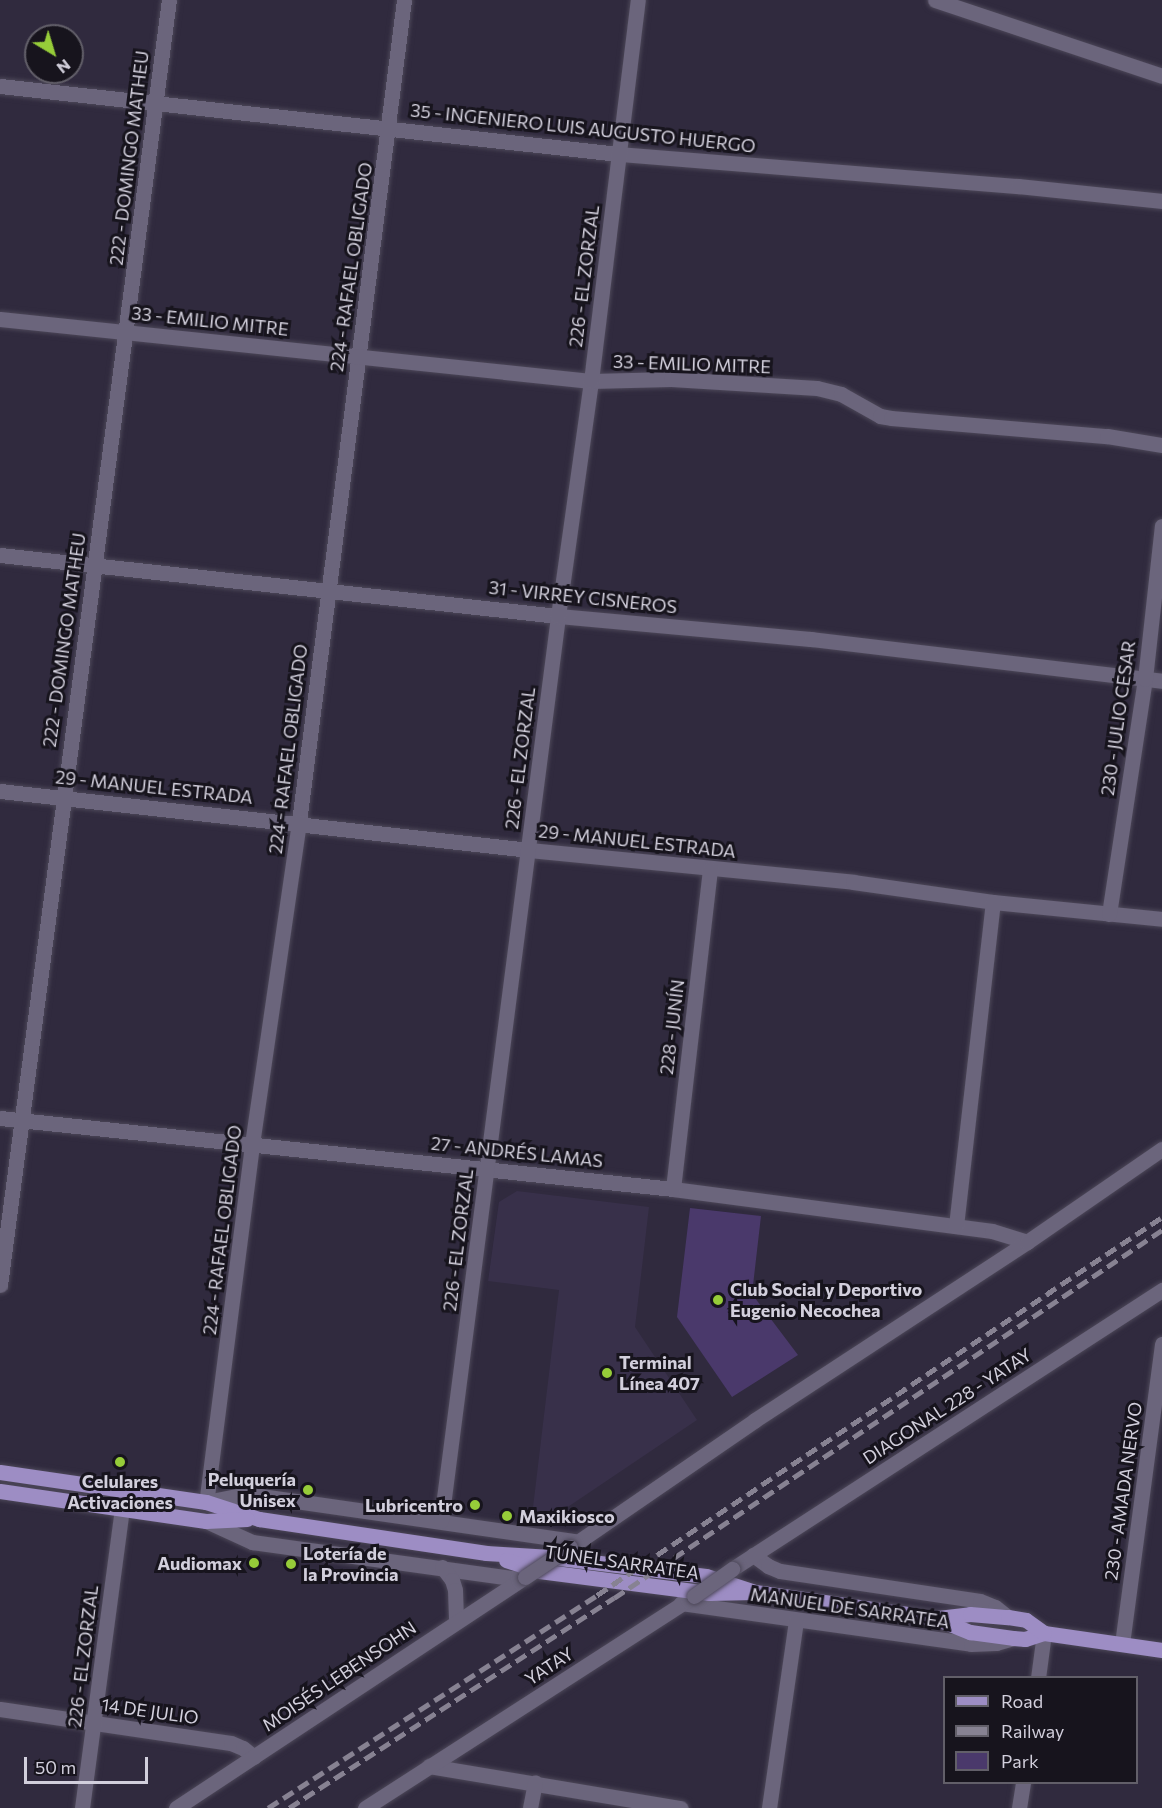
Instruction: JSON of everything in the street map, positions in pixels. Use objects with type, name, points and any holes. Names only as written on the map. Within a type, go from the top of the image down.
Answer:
[{"type":"main road","points":[[0,1472],[206,1502],[259,1519]]},
{"type":"main road","points":[[0,1491],[206,1521],[259,1519]]},
{"type":"main road","name":"TÚNEL SARRATEA","points":[[259,1519],[486,1554],[551,1557],[706,1576],[755,1592],[935,1618]]},
{"type":"main road","points":[[935,1618],[970,1614],[1008,1617],[1026,1620],[1044,1632]]},
{"type":"main road","name":"MANUEL DE SARRATEA","points":[[935,1618],[970,1632],[1025,1640],[1044,1632],[1162,1650]]},
{"type":"street","name":"222 - DOMINGO MATHEU","points":[[0,1285],[169,0]]},
{"type":"street","name":"224 - RAFAEL OBLIGADO","points":[[206,1502],[252,1145],[299,822],[390,128],[404,0]]},
{"type":"street","name":"226 - EL ZORZAL","points":[[441,1521],[558,616],[591,381],[638,0]]},
{"type":"street","points":[[935,0],[1162,76]]},
{"type":"street","name":"35 - INGENIERO LUIS AUGUSTO HUERGO","points":[[0,86],[619,154],[1018,186],[1162,201]]},
{"type":"street","name":"33 - EMILIO MITRE","points":[[0,319],[591,381],[671,379],[817,388],[841,394],[880,416],[891,418],[1107,436],[1162,445]]},
{"type":"street","name":"230 - JULIO CESAR","points":[[1109,914],[1145,679],[1162,526]]},
{"type":"street","name":"31 - VIRREY CISNEROS","points":[[0,555],[558,616],[811,639],[1162,681]]},
{"type":"street","name":"29 - MANUEL ESTRADA","points":[[0,791],[299,822],[529,850],[853,882],[993,902],[1162,920]]},
{"type":"street","name":"228 - JUNÍN","points":[[673,1189],[710,869]]},
{"type":"street","points":[[956,1226],[993,902]]},
{"type":"street","name":"27 - ANDRÉS LAMAS","points":[[0,1118],[673,1189],[992,1231],[1027,1242]]},
{"type":"street","name":"MOISÉS LEBENSOHN","points":[[176,1808],[575,1544],[755,1420],[1027,1242],[1162,1149]]},
{"type":"street","name":"DIAGONAL 228 - YATAY","points":[[753,1555],[1162,1293]]},
{"type":"street","name":"230 - AMADA NERVO","points":[[1122,1644],[1162,1344]]},
{"type":"street","points":[[206,1502],[247,1494],[441,1521],[575,1544]]},
{"type":"street","name":"226 - EL ZORZAL","points":[[82,1808],[122,1508]]},
{"type":"street","points":[[206,1521],[252,1542],[523,1578]]},
{"type":"street","points":[[753,1555],[768,1566],[780,1571],[980,1601],[995,1607],[1008,1617]]},
{"type":"street","name":"YATAY","points":[[365,1808],[753,1555]]},
{"type":"street","points":[[442,1567],[452,1580],[455,1590],[456,1621]]},
{"type":"street","name":"MANUEL DE SARRATEA","points":[[688,1599],[796,1621],[971,1644],[996,1643],[1014,1638]]},
{"type":"street","points":[[769,1808],[796,1621]]},
{"type":"street","points":[[1038,1676],[1044,1632]]},
{"type":"street","name":"14 DE JULIO","points":[[0,1709],[231,1743],[243,1748],[254,1757]]},
{"type":"street","points":[[429,1766],[681,1808]]},
{"type":"street","points":[[530,1808],[535,1782]]},
{"type":"street","points":[[1019,1808],[1023,1784]]},
{"type":"shaded area","name":"Terminal Línea 407","points":[[517,1191],[649,1207],[635,1327],[697,1420],[541,1525],[531,1524],[559,1290],[488,1281],[499,1202]]},
{"type":"green space","name":"Club Social y Deportivo Eugenio Necochea","points":[[690,1208],[761,1216],[752,1294],[798,1355],[732,1397],[677,1317]]},
{"type":"railway","points":[[268,1808],[597,1595],[1162,1217]]},
{"type":"railway","points":[[289,1808],[614,1598],[1162,1230]]},
{"type":"place","name":"Club Social y Deportivo Eugenio Necochea","points":[[718,1300]]},
{"type":"place","name":"Terminal Línea 407","points":[[607,1373]]},
{"type":"place","name":"Celulares Activaciones","points":[[120,1462]]},
{"type":"place","name":"Peluquería Unisex","points":[[308,1490]]},
{"type":"place","name":"Lubricentro","points":[[475,1505]]},
{"type":"place","name":"Maxikiosco","points":[[507,1516]]},
{"type":"place","name":"Audiomax","points":[[254,1563]]},
{"type":"place","name":"Lotería de la Provincia","points":[[291,1564]]}]
